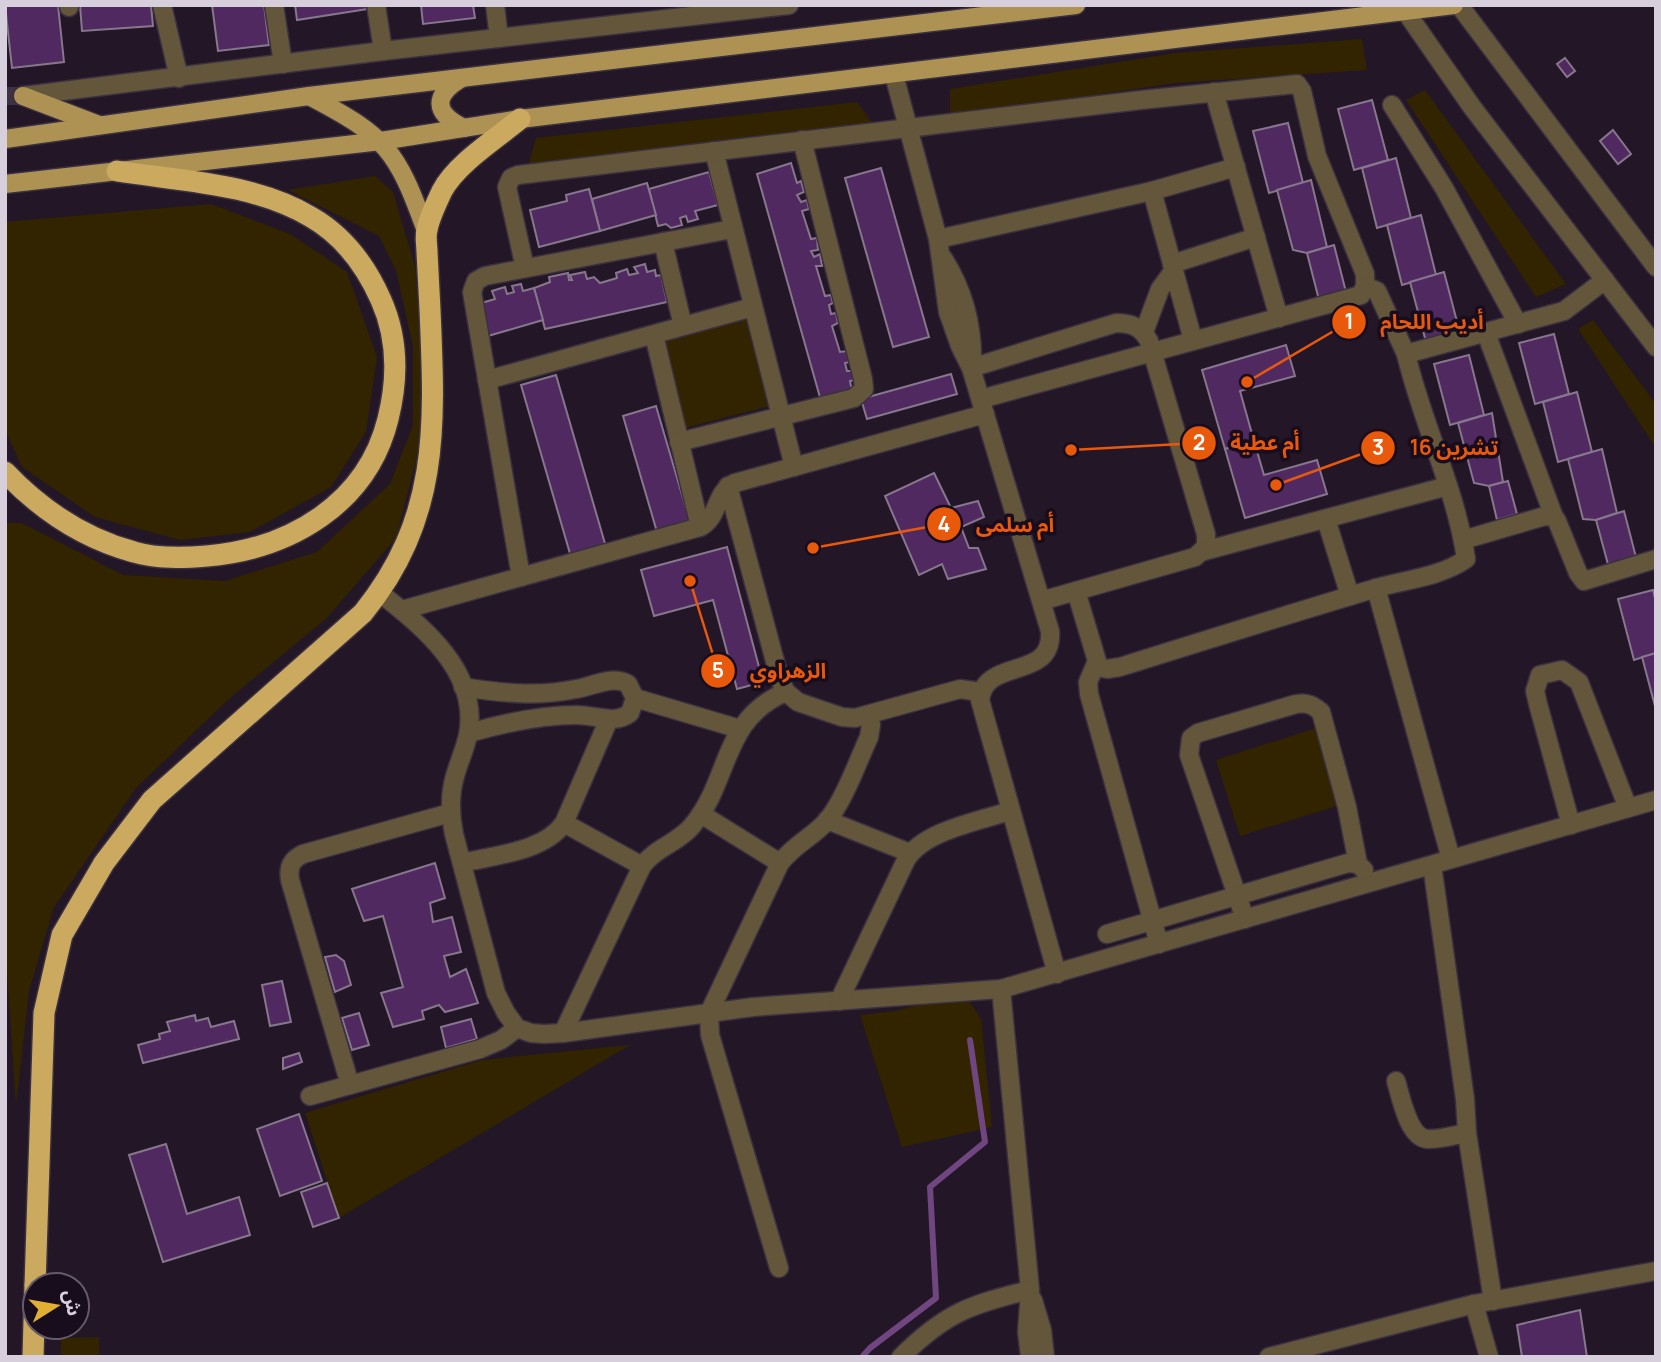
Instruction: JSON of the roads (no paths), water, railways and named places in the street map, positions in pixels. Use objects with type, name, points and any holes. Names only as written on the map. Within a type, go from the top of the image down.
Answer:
[{"type":"highway","points":[[35,1271],[44,1013],[62,935],[104,863],[152,800],[363,614],[380,593],[400,560],[425,489],[433,440],[434,387],[426,231],[443,189],[458,170],[520,119]]},
{"type":"highway","points":[[5,472],[30,498],[92,538],[135,553],[181,558],[213,556],[265,545],[303,529],[337,505],[364,473],[384,437],[394,397],[396,355],[387,314],[371,276],[346,243],[312,217],[278,201],[241,190],[117,171]]},
{"type":"main road","points":[[5,139],[309,96],[1076,5]]},
{"type":"main road","points":[[5,184],[381,141],[520,119],[1457,5]]},
{"type":"main road","points":[[462,78],[444,91],[440,99],[440,109],[445,117],[464,128]]},
{"type":"main road","points":[[23,96],[102,126]]},
{"type":"main road","points":[[309,96],[347,116],[381,141],[396,158],[409,182],[426,231]]},
{"type":"street","points":[[162,5],[179,78]]},
{"type":"street","points":[[274,5],[283,64]]},
{"type":"street","points":[[376,5],[383,51]]},
{"type":"street","points":[[495,5],[499,38]]},
{"type":"street","points":[[23,96],[383,51],[789,5]]},
{"type":"street","points":[[1457,5],[1656,267]]},
{"type":"street","points":[[1406,12],[1472,107],[1656,347]]},
{"type":"street","points":[[894,75],[939,246],[948,312],[983,406],[1051,640],[1044,655],[1031,664],[989,680],[981,692],[981,708],[1057,974]]},
{"type":"street","points":[[402,610],[700,527],[710,518],[718,498],[728,486],[1152,352],[1361,295],[1366,274],[1317,156],[1302,91],[1297,84],[908,127],[518,175],[511,178],[508,191],[525,268]]},
{"type":"street","points":[[1213,92],[1279,318]]},
{"type":"street","points":[[1392,104],[1444,188],[1518,324]]},
{"type":"street","points":[[679,442],[854,398],[864,389],[802,140]]},
{"type":"street","points":[[714,151],[794,467]]},
{"type":"street","points":[[939,246],[1236,167]]},
{"type":"street","points":[[1152,191],[1193,341]]},
{"type":"street","points":[[521,577],[487,380],[473,286],[476,281],[485,276],[732,229]]},
{"type":"street","points":[[1144,332],[1160,289],[1173,267],[1256,237]]},
{"type":"street","points":[[663,242],[683,326]]},
{"type":"street","points":[[1406,355],[1564,311],[1605,280]]},
{"type":"street","points":[[1096,667],[1120,667],[1456,566],[1466,559],[1448,486],[1414,389],[1406,355],[1377,291],[1365,286]]},
{"type":"street","points":[[487,380],[753,307]]},
{"type":"street","points":[[971,368],[1116,323],[1136,326],[1144,332],[1208,541],[1204,551]]},
{"type":"street","points":[[1486,332],[1554,517],[1584,582],[1656,559]]},
{"type":"street","points":[[654,335],[700,527]]},
{"type":"street","points":[[728,486],[780,680],[786,692],[798,702],[842,717],[855,718],[960,689],[981,692]]},
{"type":"street","points":[[1041,601],[1195,557],[1204,551],[1448,486]]},
{"type":"street","points":[[1463,540],[1545,516],[1554,517]]},
{"type":"street","points":[[1326,519],[1350,596]]},
{"type":"street","points":[[1376,588],[1451,859]]},
{"type":"street","points":[[1076,591],[1096,656],[1096,667],[1088,682],[1088,694],[1159,944]]},
{"type":"street","points":[[380,593],[402,610],[447,654],[459,673],[468,706],[469,733],[455,775],[450,813],[496,993],[517,1028],[531,1033],[563,1033],[753,1007],[1001,989],[1656,800]]},
{"type":"street","points":[[1571,825],[1535,691],[1540,675],[1562,670],[1579,682],[1628,808]]},
{"type":"street","points":[[463,687],[520,693],[555,693],[614,679],[628,684],[635,698],[630,713],[616,720],[576,715],[521,720],[469,733]]},
{"type":"street","points":[[563,1033],[642,866],[657,850],[684,835],[701,814],[740,729],[763,704],[786,692]]},
{"type":"street","points":[[520,693],[521,720]]},
{"type":"street","points":[[635,698],[740,729]]},
{"type":"street","points":[[1245,919],[1189,755],[1191,738],[1198,733],[1297,704],[1314,706],[1321,712],[1347,807],[1358,864],[1366,873],[1369,883]]},
{"type":"street","points":[[779,1268],[710,1035],[709,1013],[780,863],[827,820],[869,737],[869,716]]},
{"type":"street","points":[[462,863],[536,845],[553,836],[564,823],[609,719]]},
{"type":"street","points":[[839,1001],[910,853],[923,840],[1010,811]]},
{"type":"street","points":[[350,1085],[289,880],[289,867],[292,861],[303,855],[450,813]]},
{"type":"street","points":[[701,814],[780,863]]},
{"type":"street","points":[[827,820],[910,853]]},
{"type":"street","points":[[564,823],[642,866]]},
{"type":"street","points":[[1107,934],[1348,863],[1358,864]]},
{"type":"street","points":[[1432,865],[1465,1099],[1467,1133],[1493,1301]]},
{"type":"street","points":[[1001,989],[1030,1290],[1027,1321],[1030,1357]]},
{"type":"street","points":[[310,1096],[480,1049],[501,1040],[517,1028]]},
{"type":"street","points":[[1396,1081],[1412,1129],[1419,1136],[1426,1139],[1467,1133]]},
{"type":"street","points":[[1269,1357],[1474,1304],[1656,1271]]},
{"type":"street","points":[[901,1357],[945,1319],[984,1301],[1030,1290]]},
{"type":"street","points":[[1030,1290],[1042,1330],[1045,1357]]},
{"type":"street","points":[[1474,1304],[1489,1357]]},
{"type":"waterway","points":[[862,1357],[936,1298],[930,1187],[985,1142],[970,1040]]},
{"type":"tunnel","points":[[5,96],[23,96]]},
{"type":"place","name":"أديب اللحام","points":[[1247,382]]},
{"type":"place","name":"أم عطية","points":[[1071,450]]},
{"type":"place","name":"16 تشرين","points":[[1276,485]]},
{"type":"place","name":"أم سلمى","points":[[813,548]]},
{"type":"place","name":"الزهراوي","points":[[690,581]]}]
